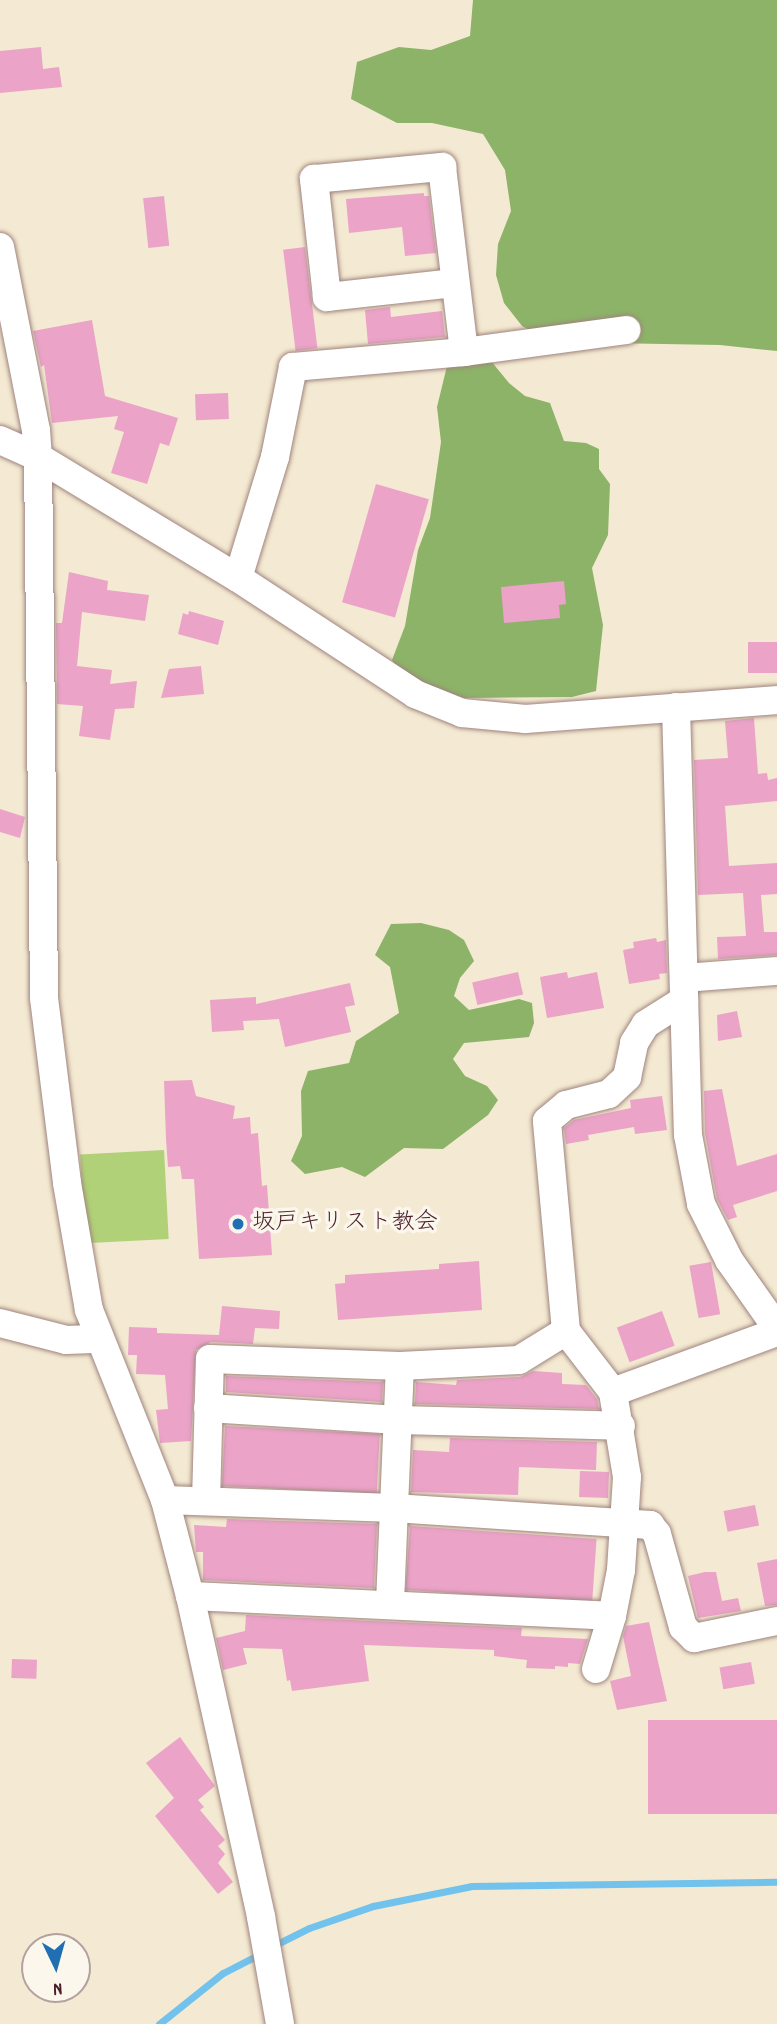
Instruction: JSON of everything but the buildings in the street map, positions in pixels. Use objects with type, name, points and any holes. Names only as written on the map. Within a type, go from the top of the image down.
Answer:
[{"type":"street","points":[[454,283],[327,297],[314,179],[442,167],[464,352]]},
{"type":"street","points":[[0,247],[36,430],[38,457],[40,777],[47,1036],[69,1195],[89,1310],[165,1500],[190,1596],[261,1917],[280,2024]]},
{"type":"street","points":[[238,578],[275,457],[293,367],[464,352],[627,330]]},
{"type":"street","points":[[0,440],[38,457],[238,578],[415,694],[461,713],[526,719],[777,700]]},
{"type":"street","points":[[613,1392],[777,1330],[729,1260],[701,1205],[688,1135],[676,708]]},
{"type":"street","points":[[596,1669],[612,1616],[626,1522],[627,1477],[621,1426],[613,1392],[566,1331],[547,1121],[566,1105],[609,1094],[626,1077],[634,1043],[646,1024],[684,989],[777,971]]},
{"type":"street","points":[[0,1323],[66,1340],[100,1339]]},
{"type":"street","points":[[206,1501],[211,1359],[400,1366],[519,1360],[566,1331]]},
{"type":"street","points":[[390,1603],[400,1366]]},
{"type":"street","points":[[208,1408],[399,1420],[621,1426]]},
{"type":"street","points":[[165,1500],[394,1508],[650,1525],[657,1534],[683,1627],[694,1638],[777,1621]]},
{"type":"street","points":[[190,1596],[390,1603],[612,1616]]},
{"type":"green space","points":[[473,0],[777,0],[777,351],[720,345],[551,342],[522,326],[504,303],[496,275],[498,244],[511,211],[505,170],[483,134],[432,123],[397,123],[351,99],[357,62],[399,47],[431,50],[470,36]]},
{"type":"green space","points":[[491,361],[509,383],[525,396],[550,403],[564,441],[586,443],[599,449],[599,469],[610,484],[608,535],[592,568],[603,625],[596,691],[572,697],[461,698],[422,684],[397,667],[392,660],[405,626],[418,550],[430,518],[441,442],[437,407],[447,366]]},
{"type":"green space","points":[[421,923],[449,930],[464,940],[474,961],[460,978],[454,996],[469,1010],[519,999],[532,1003],[534,1023],[529,1037],[464,1043],[453,1059],[465,1076],[487,1086],[498,1100],[488,1115],[443,1149],[404,1148],[365,1177],[342,1167],[305,1174],[291,1161],[302,1136],[301,1091],[308,1071],[349,1063],[356,1041],[399,1013],[390,967],[375,955],[391,924]]},
{"type":"green space","points":[[164,1150],[169,1239],[85,1243],[80,1154]]},
{"type":"waterway","points":[[273,1946],[309,1928],[373,1906],[472,1886],[777,1882]]},
{"type":"waterway","points":[[159,2024],[223,1973],[260,1954]]},
{"type":"place","name":"坂戸キリスト教会","points":[[238,1224]]}]
